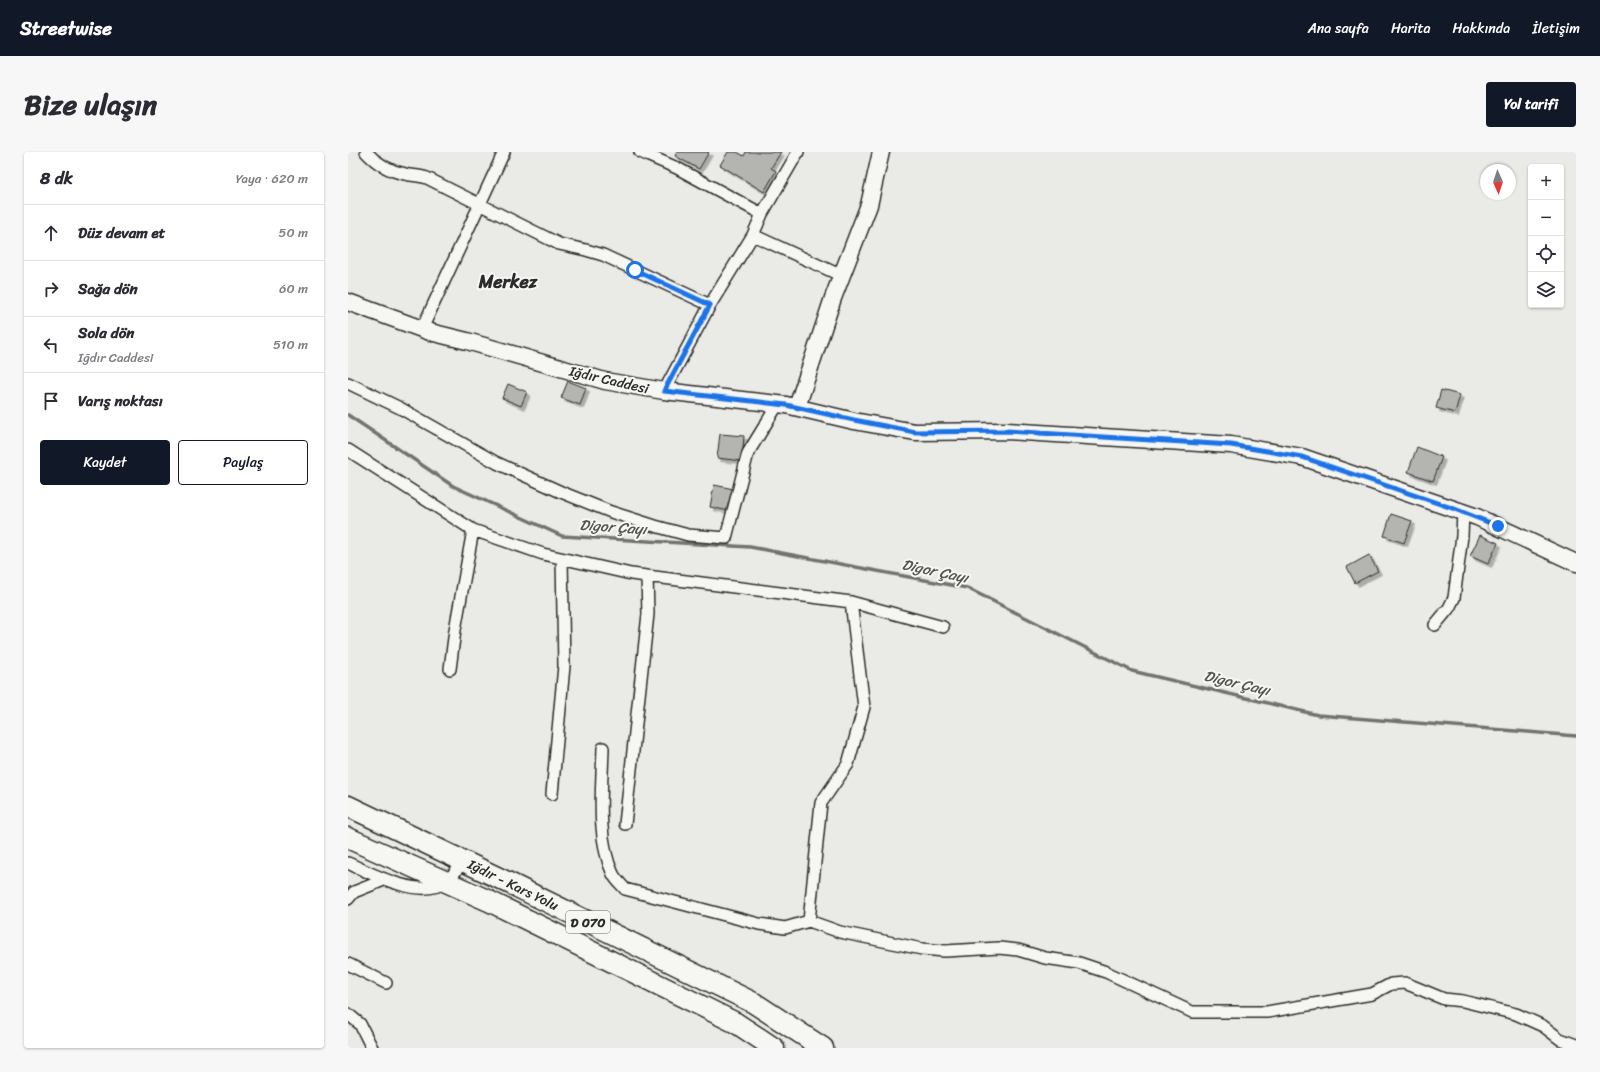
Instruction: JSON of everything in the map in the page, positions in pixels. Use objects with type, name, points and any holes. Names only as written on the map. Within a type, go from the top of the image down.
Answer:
[{"type":"highway","name":"Iğdır - Kars Yolu","points":[[348,806],[754,1003],[823,1048]]},
{"type":"highway","name":"Iğdır - Kars Yolu","points":[[348,838],[489,901],[736,1023],[774,1048]]},
{"type":"street","points":[[366,152],[382,166],[404,174],[423,177],[559,244],[603,255],[710,305]]},
{"type":"street","points":[[422,329],[504,152]]},
{"type":"street","points":[[640,152],[676,168],[762,214]]},
{"type":"street","points":[[664,391],[710,305],[753,235],[762,214],[798,152]]},
{"type":"street","points":[[797,407],[842,276],[869,205],[881,152]]},
{"type":"street","points":[[753,235],[842,276]]},
{"type":"street","name":"Iğdır Caddesi","points":[[348,302],[422,329],[605,381],[664,391],[797,407],[915,432],[1007,431],[1231,445],[1302,457],[1462,512],[1498,526],[1576,562]]},
{"type":"street","points":[[348,383],[400,408],[497,463],[561,492],[611,512],[655,526],[688,535],[726,538],[748,453],[778,404]]},
{"type":"street","points":[[348,450],[473,530],[562,559],[647,576],[851,602],[942,626]]},
{"type":"street","points":[[1435,625],[1449,608],[1454,598],[1462,536],[1462,512]]},
{"type":"street","points":[[450,669],[455,630],[473,530]]},
{"type":"street","points":[[552,794],[564,666],[562,559]]},
{"type":"street","points":[[625,824],[648,614],[647,576]]},
{"type":"street","points":[[809,921],[821,803],[848,764],[864,708],[851,602]]},
{"type":"street","points":[[603,748],[601,824],[610,867],[614,876],[625,889],[758,924],[785,928],[809,921],[840,932],[922,949],[945,951],[999,948],[1018,950],[1045,958],[1079,964],[1106,972],[1192,1012],[1267,1012],[1372,994],[1391,984],[1405,983],[1444,999],[1463,1001],[1516,1014],[1543,1026],[1560,1038],[1576,1045]]},
{"type":"street","points":[[348,863],[384,880],[424,889],[435,887],[446,882],[464,861]]},
{"type":"street","points":[[348,899],[354,892],[384,880]]},
{"type":"street","points":[[348,964],[386,983]]},
{"type":"street","points":[[348,1014],[360,1024],[372,1048]]},
{"type":"building","points":[[677,152],[709,152],[699,169],[675,156]]},
{"type":"building","points":[[728,152],[737,152],[744,156],[746,152],[781,152],[771,168],[776,171],[764,192],[720,165]]},
{"type":"building","points":[[568,381],[586,388],[580,405],[561,398]]},
{"type":"building","points":[[508,384],[527,392],[521,406],[502,398]]},
{"type":"building","points":[[1441,390],[1460,395],[1455,413],[1436,408]]},
{"type":"building","points":[[720,434],[744,436],[742,461],[717,458]]},
{"type":"building","points":[[1417,447],[1442,457],[1433,481],[1408,472]]},
{"type":"building","points":[[714,485],[734,489],[729,511],[710,507]]},
{"type":"building","points":[[1391,514],[1412,521],[1404,543],[1384,536]]},
{"type":"building","points":[[1480,535],[1498,543],[1488,564],[1470,556]]},
{"type":"building","points":[[1369,555],[1378,571],[1355,583],[1347,567]]},
{"type":"waterway","name":"Digor Çayı","points":[[348,415],[453,486],[562,536],[750,547],[967,588],[1132,671],[1318,715],[1576,736]]},
{"type":"district","name":"Merkez","points":[[508,282]]},
{"type":"route","points":[[635,270],[710,305],[664,391],[786,405],[915,432],[1007,431],[1231,445],[1302,457],[1478,517],[1498,526]]}]
